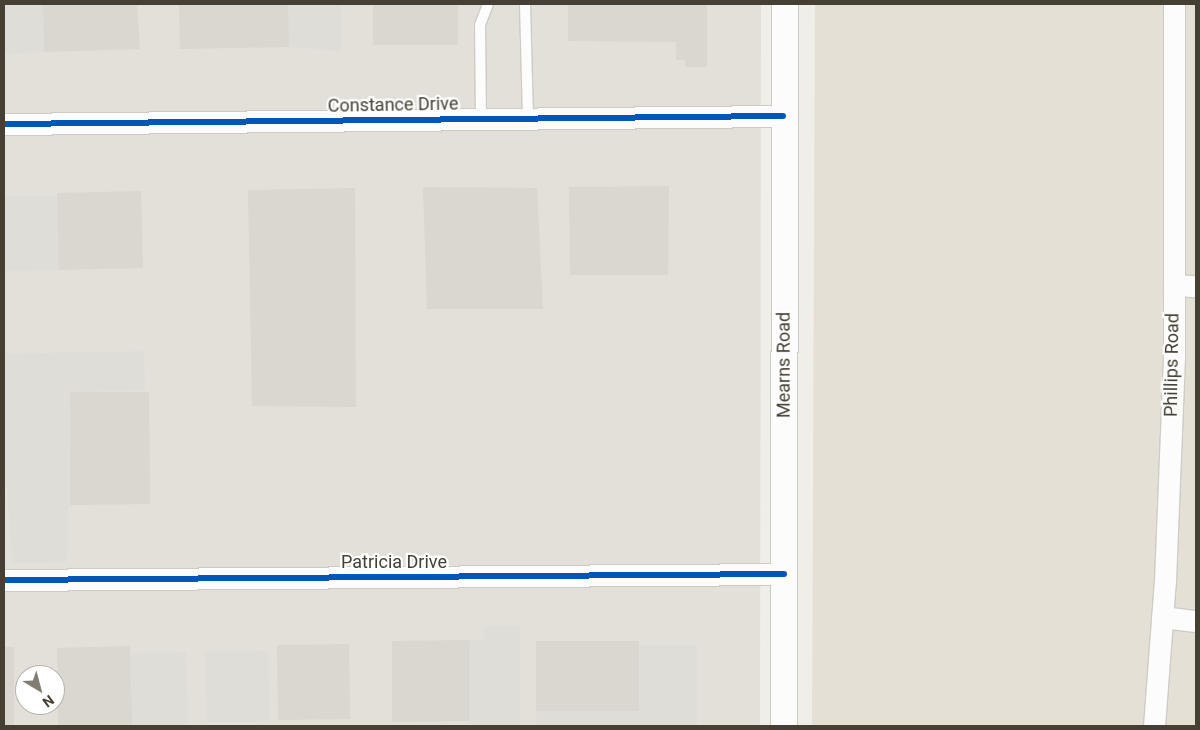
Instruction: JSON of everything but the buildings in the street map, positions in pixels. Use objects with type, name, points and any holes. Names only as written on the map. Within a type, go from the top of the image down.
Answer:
[{"type":"street","name":"Mearns Road","points":[[784,726],[783,116],[785,4]]},
{"type":"street","name":"Phillips Road","points":[[1154,726],[1162,617],[1174,285],[1174,4]]},
{"type":"street","name":"Constance Drive","points":[[4,124],[783,116]]},
{"type":"street","points":[[1174,285],[1196,286]]},
{"type":"street","name":"Patricia Drive","points":[[4,580],[784,574]]},
{"type":"street","points":[[1162,617],[1196,621]]},
{"type":"lane","points":[[481,119],[480,25],[488,4]]},
{"type":"lane","points":[[525,4],[528,119]]},
{"type":"shaded area","points":[[4,4],[761,4],[760,726],[4,726]]},
{"type":"shaded area","points":[[4,4],[43,4],[44,52],[4,54]]},
{"type":"shaded area","points":[[288,4],[341,4],[341,51],[289,47]]},
{"type":"shaded area","points":[[815,4],[1196,4],[1196,726],[812,726]]},
{"type":"shaded area","points":[[4,196],[57,196],[59,270],[4,271]]},
{"type":"shaded area","points":[[144,351],[145,390],[70,392],[67,562],[13,563],[4,455],[4,354]]},
{"type":"shaded area","points":[[484,626],[520,626],[520,726],[469,726],[469,640],[484,640]]},
{"type":"shaded area","points":[[639,645],[697,645],[697,726],[536,726],[536,711],[639,711]]},
{"type":"shaded area","points":[[268,651],[269,721],[206,722],[205,652]]},
{"type":"shaded area","points":[[186,652],[188,726],[132,726],[130,653]]},
{"type":"cycle path","points":[[4,124],[783,116]]},
{"type":"cycle path","points":[[4,580],[784,574]]}]
